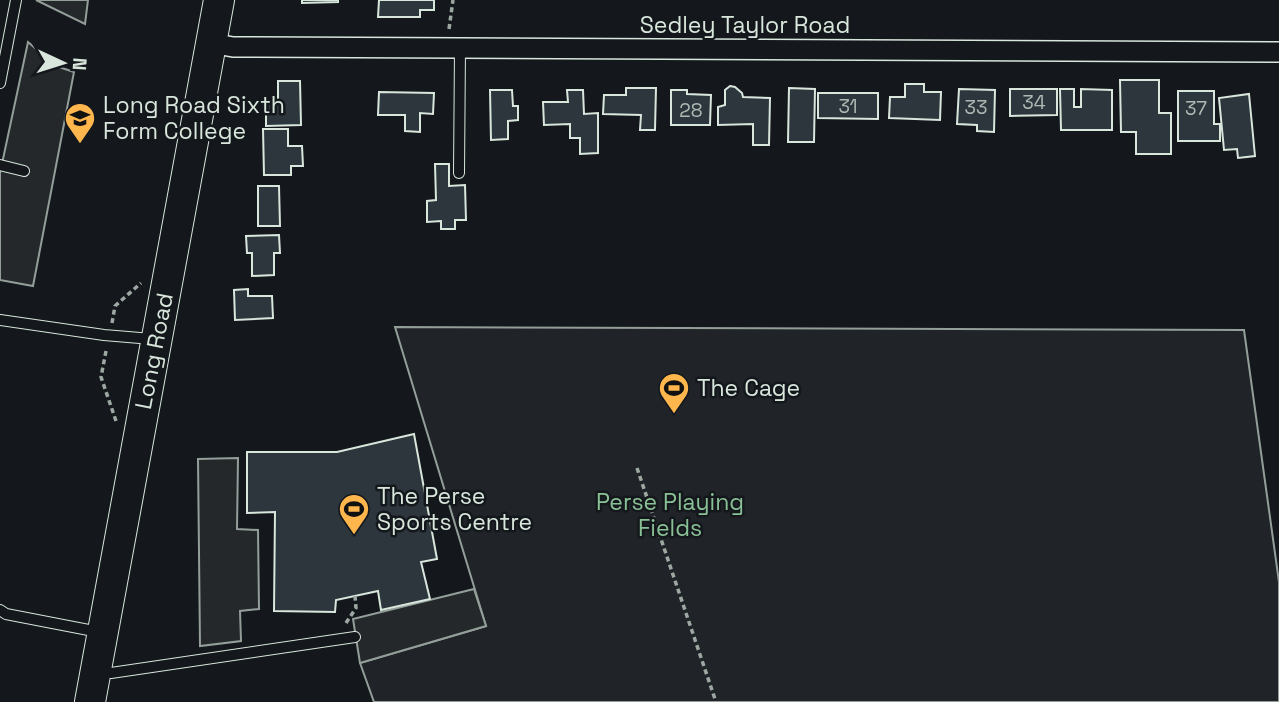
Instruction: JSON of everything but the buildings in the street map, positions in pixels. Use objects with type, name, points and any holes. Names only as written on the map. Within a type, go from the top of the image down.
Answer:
[{"type":"main road","name":"Long Road","points":[[90,702],[219,0]]},
{"type":"street","name":"Sedley Taylor Road","points":[[211,43],[233,47],[1279,52]]},
{"type":"lane","points":[[0,83],[16,0]]},
{"type":"lane","points":[[453,48],[459,173]]},
{"type":"lane","points":[[0,165],[24,171]]},
{"type":"lane","points":[[0,320],[104,335],[156,339]]},
{"type":"lane","points":[[0,610],[6,614],[103,632]]},
{"type":"lane","points":[[96,671],[111,673],[355,637]]},
{"type":"path","points":[[453,0],[453,48]]},
{"type":"path","points":[[637,468],[716,702]]},
{"type":"path","points":[[333,640],[355,608],[355,596]]},
{"type":"green space","name":"Perse Playing Fields","points":[[395,327],[1244,330],[1279,582],[1279,702],[374,702],[360,663],[486,626]]},
{"type":"shaded area","points":[[36,0],[88,0],[85,24]]},
{"type":"shaded area","points":[[28,42],[56,66],[74,72],[33,286],[0,280],[0,173]]},
{"type":"shaded area","points":[[238,458],[237,529],[258,530],[259,609],[240,611],[241,641],[200,646],[198,459]]},
{"type":"shaded area","points":[[474,589],[486,626],[360,663],[353,619]]},
{"type":"place","name":"Long Road Sixth Form College","points":[[80,145]]},
{"type":"place","name":"The Cage","points":[[674,415]]},
{"type":"place","name":"The Perse Sports Centre","points":[[354,536]]}]
